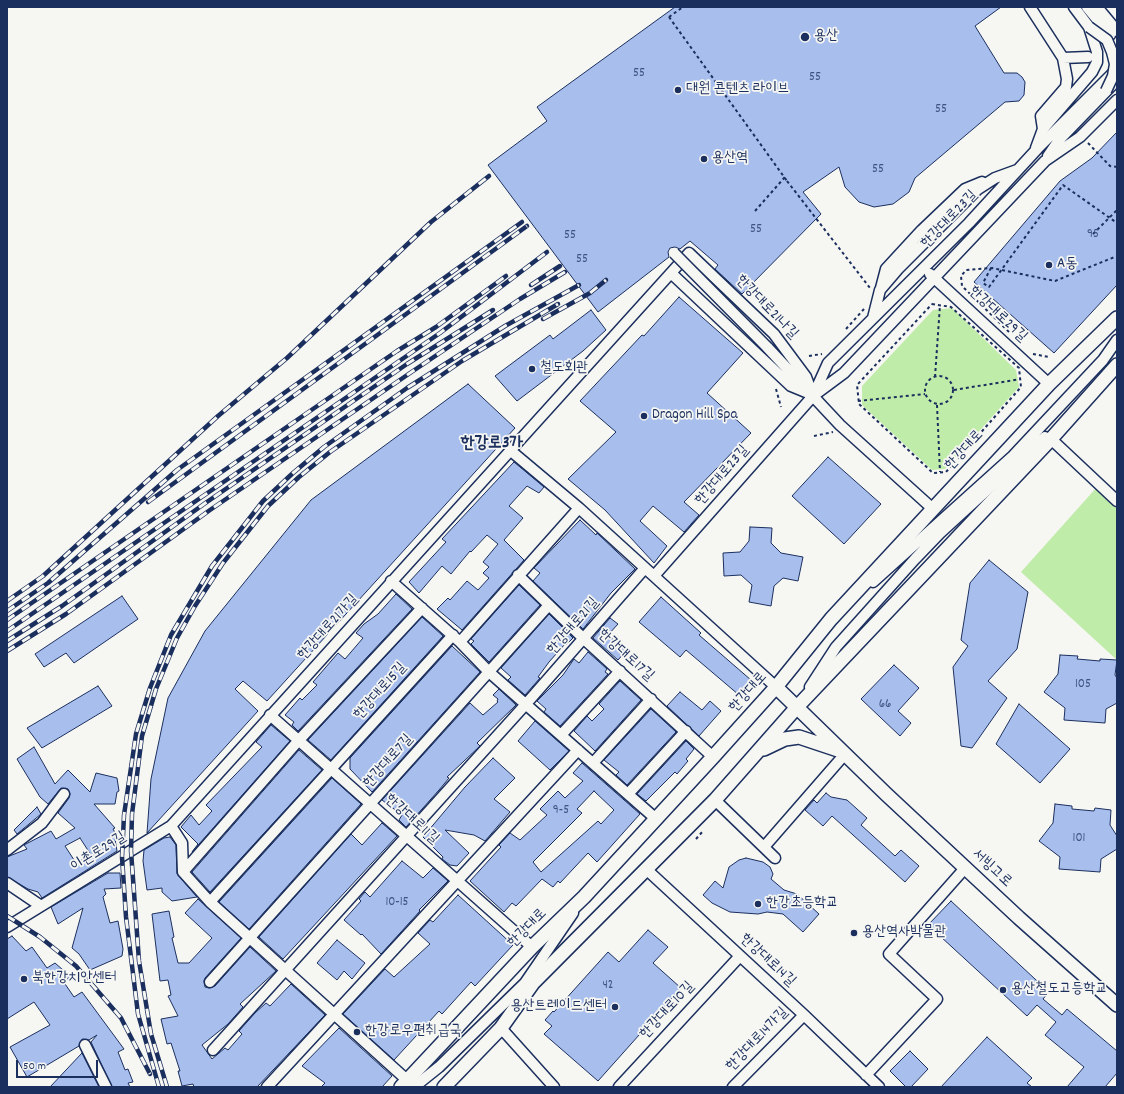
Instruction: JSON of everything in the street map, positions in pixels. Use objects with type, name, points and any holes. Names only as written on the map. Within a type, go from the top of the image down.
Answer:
[{"type":"main road","name":"한강대로","points":[[407,1085],[532,947],[584,897],[655,818],[713,757],[776,687],[831,619],[1050,384],[1117,318]]},
{"type":"main road","points":[[444,1087],[501,1028],[533,983],[715,800],[797,707],[1051,440],[1083,402],[1117,366]]},
{"type":"main road","name":"서빙고로","points":[[776,687],[843,753],[1019,918],[1117,1005]]},
{"type":"main road","points":[[752,759],[775,742],[799,737],[843,753]]},
{"type":"street","points":[[1030,7],[1063,58],[1067,79],[1066,87],[1041,116],[1044,127]]},
{"type":"street","points":[[1074,7],[1089,27],[1107,40],[1112,52],[1115,64],[1113,76],[1106,91]]},
{"type":"street","points":[[1087,7],[1113,33]]},
{"type":"street","points":[[1097,7],[1113,33]]},
{"type":"street","points":[[1035,152],[1044,127],[1092,72],[1097,62],[1097,52],[1089,27]]},
{"type":"street","points":[[1063,58],[1088,57]]},
{"type":"street","name":"한강대로23길","points":[[813,396],[828,363],[969,224],[1035,152],[1117,70]]},
{"type":"street","points":[[1045,161],[1059,140],[1117,80]]},
{"type":"street","name":"한강대로23길","points":[[654,576],[813,396],[844,373],[1045,161],[1080,137],[1117,100]]},
{"type":"street","points":[[873,319],[880,290],[898,269],[978,189],[995,178],[1019,169]]},
{"type":"street","points":[[674,253],[767,347],[840,425],[933,509]]},
{"type":"street","name":"한강대로21나길","points":[[511,451],[689,253],[774,334],[806,377],[813,396]]},
{"type":"street","name":"한강대로29길","points":[[924,268],[1050,384]]},
{"type":"street","points":[[671,273],[792,386],[813,396]]},
{"type":"street","points":[[831,619],[1014,456],[1102,360],[1117,340]]},
{"type":"street","points":[[797,707],[836,647],[915,559],[940,533],[1083,402]]},
{"type":"street","points":[[1051,440],[1117,501]]},
{"type":"street","points":[[511,451],[579,508],[776,687]]},
{"type":"street","name":"한강대로21가길","points":[[171,826],[391,581],[511,451]]},
{"type":"street","points":[[456,639],[518,575],[579,508]]},
{"type":"street","name":"한강대로21길","points":[[526,704],[645,568]]},
{"type":"street","name":"한강대로17길","points":[[518,575],[584,639],[713,757]]},
{"type":"street","points":[[391,581],[456,639],[489,672],[655,818]]},
{"type":"street","name":"한강대로7길","points":[[210,982],[549,604]]},
{"type":"street","points":[[183,872],[299,740],[422,608]]},
{"type":"street","name":"한강대로15길","points":[[332,769],[456,639]]},
{"type":"street","points":[[561,735],[620,671]]},
{"type":"street","points":[[593,763],[650,699]]},
{"type":"street","points":[[213,1050],[526,704]]},
{"type":"street","name":"한강대로11길","points":[[270,715],[532,947]]},
{"type":"street","points":[[628,794],[686,731]]},
{"type":"street","points":[[267,1087],[578,750]]},
{"type":"street","points":[[764,847],[843,753]]},
{"type":"street","points":[[210,902],[332,769]]},
{"type":"street","points":[[7,850],[42,823],[64,794]]},
{"type":"street","points":[[715,800],[775,858]]},
{"type":"street","points":[[171,826],[182,843],[183,872],[210,902],[334,1013],[407,1085],[439,1067],[525,983],[584,897]]},
{"type":"street","name":"이촌로29길","points":[[7,927],[171,826]]},
{"type":"street","points":[[866,1075],[937,999],[888,954],[966,867]]},
{"type":"street","name":"한강대로14길","points":[[646,870],[804,1015],[879,1087]]},
{"type":"street","points":[[7,883],[41,906]]},
{"type":"street","name":"한강대로10길","points":[[619,1087],[740,956]]},
{"type":"street","points":[[426,1087],[468,1042],[533,983]]},
{"type":"street","name":"한강대로14가길","points":[[733,1087],[804,1015]]},
{"type":"street","points":[[501,1028],[554,1087]]},
{"type":"street","points":[[85,1044],[106,1087]]},
{"type":"path","points":[[683,7],[669,17],[787,181],[870,288],[869,294]]},
{"type":"path","points":[[1080,137],[1092,146],[1110,166],[1117,167]]},
{"type":"path","points":[[755,211],[785,177]]},
{"type":"path","points":[[992,268],[983,283],[989,287],[1063,184],[1117,223]]},
{"type":"path","points":[[1094,234],[1117,210]]},
{"type":"path","points":[[1011,333],[962,286],[961,276],[966,270],[992,268],[1056,281],[1117,256]]},
{"type":"path","points":[[932,304],[951,307],[1018,368],[1021,378],[1021,387],[946,472],[933,473],[858,402],[857,385],[932,304]]},
{"type":"path","points":[[935,377],[940,305]]},
{"type":"path","points":[[844,331],[866,307]]},
{"type":"path","points":[[1027,349],[1033,354],[1049,357]]},
{"type":"path","points":[[809,356],[823,354]]},
{"type":"path","points":[[941,376],[948,378],[952,383],[954,390],[949,401],[937,405],[928,399],[925,394],[927,383],[935,377],[941,376]]},
{"type":"path","points":[[954,390],[1021,378]]},
{"type":"path","points":[[776,389],[781,407]]},
{"type":"path","points":[[858,402],[925,394]]},
{"type":"path","points":[[937,405],[940,472]]},
{"type":"path","points":[[814,436],[833,432]]},
{"type":"green space","points":[[952,308],[1016,370],[1019,387],[945,469],[932,470],[862,405],[862,386],[933,310]]},
{"type":"green space","points":[[1097,487],[1117,505],[1117,660],[1021,572]]},
{"type":"building","name":"용산역","points":[[675,7],[1001,7],[975,26],[1004,73],[1017,73],[1022,77],[1025,82],[1024,95],[1019,101],[1005,102],[915,178],[909,192],[893,204],[874,207],[859,202],[845,187],[839,167],[803,192],[821,214],[742,294],[715,269],[718,265],[690,241],[680,249],[675,247],[670,248],[668,252],[669,257],[598,312],[488,165],[547,121],[537,107]]},
{"type":"building","points":[[1117,132],[1117,285],[1054,353],[974,282],[1060,181],[1092,158]]},
{"type":"building","points":[[679,297],[743,353],[707,393],[751,433],[684,502],[699,515],[684,532],[653,506],[640,521],[667,546],[654,563],[605,510],[568,479],[616,432],[580,401],[642,335],[644,336]]},
{"type":"building","name":"철도회관","points":[[591,310],[606,330],[583,351],[517,401],[495,376],[550,335],[553,339]]},
{"type":"building","points":[[468,384],[515,428],[267,701],[243,681],[235,689],[258,711],[147,833],[151,779],[168,698],[205,631],[311,500]]},
{"type":"building","points":[[828,457],[881,504],[844,544],[792,496]]},
{"type":"building","points":[[514,462],[544,487],[539,493],[527,486],[509,506],[523,518],[504,540],[524,560],[462,630],[437,609],[448,598],[450,600],[467,581],[478,590],[489,578],[483,573],[489,567],[483,562],[498,544],[487,535],[471,552],[470,551],[451,574],[442,566],[419,593],[409,582],[446,542],[442,539]]},
{"type":"building","points":[[580,520],[596,535],[597,533],[635,569],[611,593],[583,629],[533,581],[540,573],[534,568]]},
{"type":"building","points":[[750,527],[772,528],[771,543],[781,553],[803,557],[798,581],[783,578],[774,586],[771,606],[749,602],[752,585],[741,575],[724,576],[723,553],[740,552],[749,541]]},
{"type":"building","points":[[989,560],[1028,592],[1017,649],[988,681],[1007,698],[972,748],[961,746],[953,667],[968,646],[961,640],[970,583]]},
{"type":"building","points":[[519,585],[540,605],[489,662],[471,644],[474,641],[471,639]]},
{"type":"building","points":[[396,594],[412,609],[298,731],[292,725],[294,722],[285,715],[300,698],[302,700],[317,685],[313,682],[338,653],[345,659],[363,638],[356,633],[364,624],[378,614]]},
{"type":"building","points":[[122,596],[138,619],[74,663],[66,653],[44,667],[35,654]]},
{"type":"building","points":[[661,597],[701,633],[699,635],[751,680],[739,695],[686,650],[680,657],[639,622]]},
{"type":"building","points":[[549,614],[573,638],[566,645],[565,644],[549,662],[538,677],[540,678],[525,695],[508,680],[511,677],[501,668]]},
{"type":"building","points":[[422,617],[443,636],[331,760],[308,740]]},
{"type":"building","points":[[610,618],[618,624],[608,635],[626,651],[618,660],[593,638]]},
{"type":"building","points":[[452,646],[480,672],[372,792],[350,769],[350,758]]},
{"type":"building","points":[[588,652],[607,669],[605,672],[608,674],[560,726],[544,712],[546,709],[537,701],[563,675],[574,659],[579,663]]},
{"type":"building","points":[[1060,655],[1078,656],[1077,659],[1100,661],[1100,659],[1117,660],[1115,675],[1117,678],[1117,703],[1106,709],[1105,723],[1064,720],[1065,708],[1044,692],[1058,674]]},
{"type":"building","points":[[894,665],[919,688],[898,711],[911,723],[900,736],[861,699]]},
{"type":"building","points":[[620,681],[641,700],[595,751],[574,731],[587,716],[592,721],[604,709],[599,704]]},
{"type":"building","points":[[98,686],[112,706],[42,748],[27,728]]},
{"type":"building","points":[[499,689],[516,705],[477,743],[480,746],[447,777],[449,778],[406,827],[399,820],[402,815],[382,800],[470,703],[483,715],[498,702],[498,699],[493,695]]},
{"type":"building","points":[[680,692],[702,710],[710,701],[721,711],[699,736],[667,706]]},
{"type":"building","points":[[1019,704],[1070,749],[1040,783],[996,744]]},
{"type":"building","points":[[651,709],[676,732],[627,785],[616,775],[619,772],[604,760]]},
{"type":"building","points":[[535,721],[569,751],[550,770],[518,741]]},
{"type":"building","points":[[271,725],[290,741],[192,852],[198,844],[181,827],[191,815],[199,825],[212,811],[206,805],[262,747],[256,742]]},
{"type":"building","points":[[686,741],[694,749],[686,759],[688,761],[677,774],[675,772],[646,801],[637,794]]},
{"type":"building","points":[[34,747],[55,784],[68,770],[90,792],[96,773],[117,778],[119,791],[117,792],[115,804],[94,804],[115,828],[113,829],[118,838],[115,839],[117,851],[42,898],[38,892],[28,889],[7,877],[7,857],[27,849],[24,845],[51,831],[56,839],[75,828],[58,813],[69,798],[70,794],[68,789],[61,788],[48,804],[40,797],[17,759]],"holes":[[[80,838],[91,855],[76,863],[65,846]]]},
{"type":"building","points":[[299,750],[322,770],[210,892],[192,872]]},
{"type":"building","points":[[493,758],[515,778],[494,799],[510,812],[485,841],[474,835],[445,830],[469,853],[457,866],[450,865],[442,859],[443,857],[423,837],[465,787]]},
{"type":"building","points":[[582,763],[640,814],[597,862],[588,853],[560,883],[558,881],[553,887],[542,879],[516,906],[512,903],[504,912],[470,881],[501,847],[499,845],[510,833],[520,840],[547,815],[540,809],[558,791],[565,798],[583,781],[573,773]],"holes":[[[594,791],[614,810],[601,824],[598,821],[541,872],[533,862],[582,813],[577,809]]]},
{"type":"building","points":[[332,778],[361,804],[249,929],[219,902]]},
{"type":"building","points":[[826,793],[831,797],[847,800],[867,818],[861,825],[895,856],[901,850],[919,866],[905,882],[832,816],[823,826],[805,810],[814,800],[817,803]]},
{"type":"building","points":[[1055,804],[1072,806],[1072,809],[1094,811],[1095,808],[1111,810],[1110,825],[1117,836],[1117,849],[1101,859],[1100,872],[1059,869],[1060,857],[1039,841],[1053,823]]},
{"type":"building","points":[[37,807],[41,814],[17,834],[14,830]]},
{"type":"building","points":[[382,823],[397,836],[283,959],[259,937],[351,834],[362,845]]},
{"type":"building","points":[[170,837],[176,845],[177,874],[197,897],[172,901],[162,892],[162,888],[147,890],[143,861],[144,850],[164,838]]},
{"type":"building","points":[[746,858],[763,862],[770,867],[773,874],[771,879],[784,890],[797,894],[819,914],[803,932],[783,914],[767,912],[758,914],[730,912],[712,903],[703,895],[715,881],[723,888],[729,867],[739,860]]},
{"type":"building","points":[[402,861],[423,878],[433,868],[448,881],[419,910],[420,911],[381,954],[362,934],[361,935],[344,920],[361,901],[359,899],[365,892],[370,897]]},
{"type":"building","points":[[108,873],[120,873],[121,888],[104,889],[106,894],[103,897],[110,923],[118,921],[123,949],[122,956],[90,970],[79,954],[72,948],[83,908],[58,924],[51,907]]},
{"type":"building","points":[[458,895],[513,945],[475,986],[471,982],[442,1014],[439,1011],[394,1060],[343,1014],[385,969],[394,977],[430,944],[418,933],[430,920],[433,922]]},
{"type":"building","points":[[198,899],[241,938],[205,978],[205,987],[209,988],[215,986],[250,947],[276,971],[240,1004],[243,1007],[228,1024],[202,1045],[212,1059],[225,1048],[228,1050],[242,1034],[239,1031],[255,1013],[266,1003],[270,1006],[291,984],[325,1015],[257,1087],[194,1087],[193,1084],[182,1086],[178,1071],[180,1071],[171,1043],[167,1044],[161,1019],[178,1016],[168,996],[171,995],[168,980],[160,981],[152,914],[169,911],[174,937],[172,938],[178,963],[189,963],[212,938],[185,913]]},
{"type":"building","points":[[951,901],[1049,992],[1043,999],[1062,1015],[1067,1009],[1117,1051],[1117,1073],[1105,1087],[1067,1087],[1084,1067],[1045,1035],[1056,1022],[1037,1005],[1027,1016],[928,925]]},
{"type":"building","name":"용산트레이드센터","points":[[648,930],[668,947],[653,963],[681,988],[598,1081],[544,1034],[552,1026],[545,1020],[608,952],[619,962]]},
{"type":"building","points":[[12,936],[26,951],[32,947],[47,968],[55,963],[71,977],[63,981],[74,997],[82,992],[124,1049],[118,1052],[125,1070],[128,1069],[133,1082],[128,1083],[130,1087],[112,1087],[91,1042],[97,1035],[89,1040],[82,1039],[79,1046],[27,1077],[10,1047],[50,1025],[34,1002],[7,1019],[7,939]]},
{"type":"building","points":[[337,940],[365,963],[352,979],[344,971],[337,980],[317,963]]},
{"type":"building","points":[[339,1028],[392,1076],[382,1087],[321,1087],[325,1083],[302,1066]]},
{"type":"building","points":[[987,1037],[1032,1078],[1027,1083],[1032,1087],[941,1087]]},
{"type":"building","points":[[910,1051],[928,1069],[911,1087],[906,1087],[890,1071]]},
{"type":"building","points":[[82,1053],[99,1087],[50,1087]]},
{"type":"railway","points":[[7,601],[43,576],[218,416],[287,358],[431,222],[489,176]]},
{"type":"railway","points":[[7,611],[48,583],[177,470],[522,222]]},
{"type":"railway","points":[[148,502],[527,226]]},
{"type":"railway","points":[[7,631],[440,333],[547,252]]},
{"type":"railway","points":[[531,285],[560,266]]},
{"type":"railway","points":[[7,651],[66,614],[210,510],[413,371],[520,299],[565,272]]},
{"type":"railway","points":[[7,620],[397,351],[436,327],[506,276]]},
{"type":"railway","points":[[543,319],[590,293],[606,280]]},
{"type":"railway","points":[[159,1087],[138,1014],[126,917],[122,857],[124,815],[136,734],[150,688],[171,635],[212,566],[263,501],[293,473],[324,447],[407,388],[505,326],[579,285]]},
{"type":"railway","points":[[167,1087],[151,1034],[139,961],[131,851],[132,814],[142,736],[156,689],[177,638],[195,606],[223,563],[268,506],[299,477],[330,452],[462,361],[558,304]]},
{"type":"railway","points":[[7,641],[62,606],[204,504],[407,364],[493,310]]},
{"type":"railway","points":[[7,916],[40,937],[76,966],[121,1018],[150,1074]]},
{"type":"place","name":"용산","points":[[805,37]]},
{"type":"place","name":"대원 콘텐츠 라이브","points":[[678,90]]},
{"type":"place","name":"용산역","points":[[704,159]]},
{"type":"place","name":"A동","points":[[1049,265]]},
{"type":"place","name":"철도회관","points":[[532,369]]},
{"type":"place","name":"Dragon Hill Spa","points":[[644,416]]},
{"type":"place","name":"한강초등학교","points":[[758,904]]},
{"type":"place","name":"용산역사박물관","points":[[854,933]]},
{"type":"place","name":"북한강치안센터","points":[[24,979]]},
{"type":"place","name":"용산철도고등학교","points":[[1003,990]]},
{"type":"place","name":"용산트레이드센터","points":[[615,1007]]},
{"type":"place","name":"한강로우편취급국","points":[[357,1032]]},
{"type":"district","name":"한강로3가","points":[[492,445]]}]
